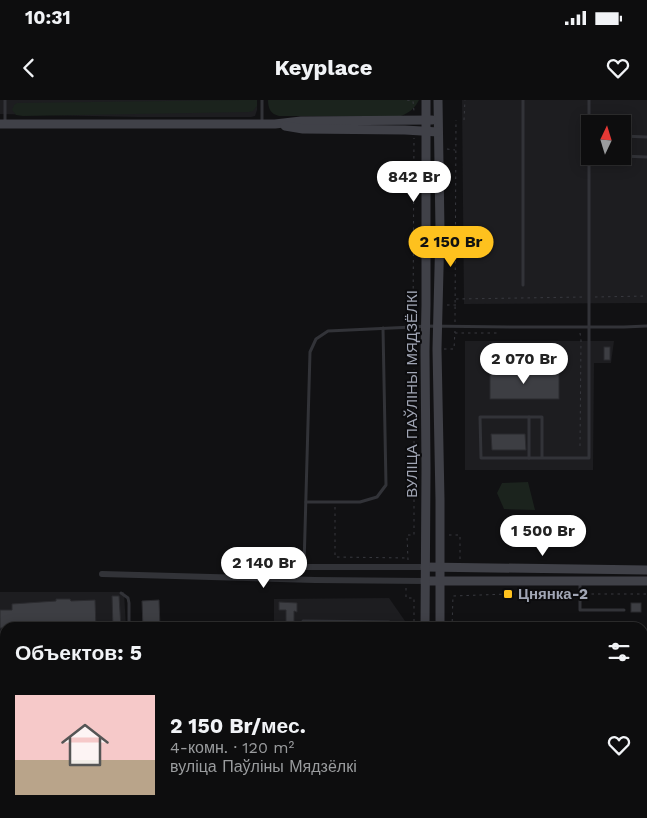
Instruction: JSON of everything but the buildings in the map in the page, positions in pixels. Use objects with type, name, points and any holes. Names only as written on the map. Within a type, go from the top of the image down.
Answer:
[{"type":"street","name":"ВУЛІЦА ПАЎЛІНЫ МЯДЗЁЛКІ","points":[[425,622],[426,100]]},
{"type":"street","name":"ВУЛІЦА ПАЎЛІНЫ МЯДЗЁЛКІ","points":[[438,100],[440,230],[437,348],[440,622]]},
{"type":"street","points":[[2,124],[275,124],[301,121],[438,120]]},
{"type":"street","points":[[275,124],[303,129],[438,132]]},
{"type":"street","points":[[304,567],[647,570]]},
{"type":"street","points":[[102,574],[315,580],[647,581]]},
{"type":"lane","points":[[2,124],[5,100]]},
{"type":"lane","points":[[262,100],[262,124]]},
{"type":"lane","points":[[522,285],[523,100]]},
{"type":"lane","points":[[589,100],[589,115]]},
{"type":"lane","points":[[631,136],[647,137]]},
{"type":"lane","points":[[631,156],[647,157]]},
{"type":"lane","points":[[542,458],[542,417],[480,417],[481,458],[542,458],[589,458],[589,165]]},
{"type":"lane","points":[[304,567],[310,352],[316,339],[328,331],[425,326],[647,326]]},
{"type":"lane","points":[[306,502],[360,502],[377,498],[386,485],[382,328]]},
{"type":"lane","points":[[529,417],[529,458]]},
{"type":"lane","points":[[580,581],[580,610],[624,610]]},
{"type":"lane","points":[[121,593],[128,598],[129,622]]},
{"type":"lane","points":[[303,622],[389,622]]},
{"type":"path","points":[[407,100],[413,101],[414,120]]},
{"type":"path","points":[[464,120],[465,100]]},
{"type":"path","points":[[437,348],[454,350],[456,299],[456,120]]},
{"type":"path","points":[[414,130],[414,306],[412,342],[414,349],[414,535]]},
{"type":"path","points":[[456,299],[647,296]]},
{"type":"path","points":[[580,332],[580,446]]},
{"type":"path","points":[[414,349],[425,351]]},
{"type":"path","points":[[335,502],[335,557],[408,558]]},
{"type":"path","points":[[408,567],[407,535],[426,534]]},
{"type":"path","points":[[440,534],[460,535],[460,561],[463,561]]},
{"type":"path","points":[[406,581],[406,598],[414,598],[414,622]]},
{"type":"path","points":[[452,622],[453,596],[647,594]]},
{"type":"shaded area","points":[[0,100],[257,100],[257,110],[255,116],[251,117],[0,114]]},
{"type":"shaded area","points":[[257,100],[257,106],[253,111],[249,112],[23,116],[16,115],[12,110],[17,103]]},
{"type":"shaded area","points":[[268,100],[419,100],[412,110],[401,116],[279,116],[271,111]]},
{"type":"shaded area","points":[[462,100],[647,100],[647,303],[464,304]]},
{"type":"shaded area","points":[[465,341],[614,341],[611,363],[594,363],[593,470],[465,470]]},
{"type":"shaded area","points":[[528,482],[535,510],[504,509],[497,493],[502,483]]},
{"type":"shaded area","points":[[0,592],[124,592],[126,622],[0,622]]},
{"type":"shaded area","points":[[389,598],[405,622],[274,622],[274,599]]},
{"type":"place","name":"Цнянка-2","points":[[508,594]]}]
